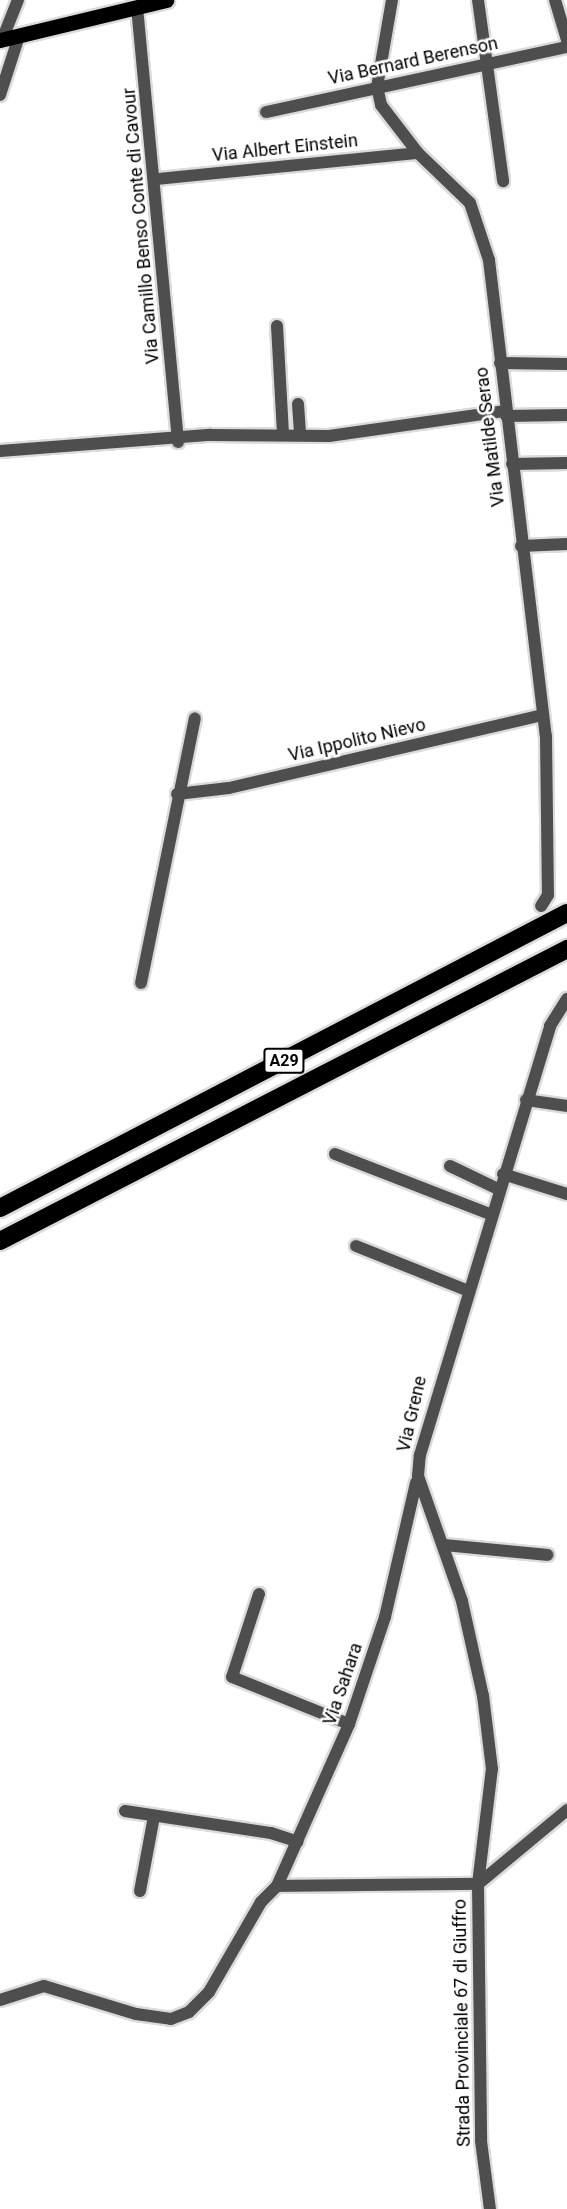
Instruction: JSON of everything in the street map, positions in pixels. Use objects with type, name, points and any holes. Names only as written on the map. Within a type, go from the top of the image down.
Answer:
[{"type":"highway","name":"A29","points":[[0,1208],[567,913]]},
{"type":"highway","name":"A29","points":[[0,1241],[567,949]]},
{"type":"main road","points":[[1,40],[166,0]]},
{"type":"street","points":[[1,40],[18,0]]},
{"type":"street","points":[[377,87],[392,0]]},
{"type":"street","points":[[478,0],[502,181]]},
{"type":"street","points":[[555,0],[567,40]]},
{"type":"street","name":"Via Camillo Benso Conte di Cavour","points":[[144,4],[178,442]]},
{"type":"street","points":[[0,95],[18,36]]},
{"type":"street","name":"Via Bernard Berenson","points":[[266,112],[567,47]]},
{"type":"street","name":"Via Matilde Serao","points":[[377,87],[394,125],[418,153],[476,211],[489,260],[521,546],[543,716],[548,895],[541,906]]},
{"type":"street","name":"Via Albert Einstein","points":[[157,179],[418,153]]},
{"type":"street","points":[[277,326],[283,433]]},
{"type":"street","points":[[500,363],[567,364]]},
{"type":"street","points":[[298,404],[300,433]]},
{"type":"street","points":[[0,451],[178,442],[283,433],[329,436],[506,414],[567,416]]},
{"type":"street","points":[[512,464],[567,463]]},
{"type":"street","points":[[521,546],[567,544]]},
{"type":"street","name":"Via Ippolito Nievo","points":[[177,794],[229,788],[543,716]]},
{"type":"street","points":[[141,983],[177,794],[195,718]]},
{"type":"street","name":"Via Grene","points":[[478,1884],[492,1769],[479,1675],[445,1545],[418,1476],[437,1384],[466,1290],[554,1013],[567,999]]},
{"type":"street","points":[[526,1100],[567,1106]]},
{"type":"street","points":[[335,1154],[490,1214]]},
{"type":"street","points":[[450,1166],[498,1189]]},
{"type":"street","points":[[503,1174],[567,1194]]},
{"type":"street","points":[[356,1246],[466,1290]]},
{"type":"street","name":"Via Sahara","points":[[277,1886],[349,1724],[385,1617],[416,1484]]},
{"type":"street","points":[[445,1545],[548,1555]]},
{"type":"street","points":[[259,1594],[232,1677],[349,1724]]},
{"type":"street","points":[[478,1884],[567,1810]]},
{"type":"street","points":[[125,1811],[263,1831],[298,1842]]},
{"type":"street","points":[[140,1891],[154,1816]]},
{"type":"street","name":"Strada Provinciale 67 di Giuffro","points":[[277,1886],[478,1884],[481,2141],[490,2209]]},
{"type":"street","points":[[0,2000],[44,1986],[155,2018],[182,2016],[209,1992],[261,1902],[277,1886]]}]
